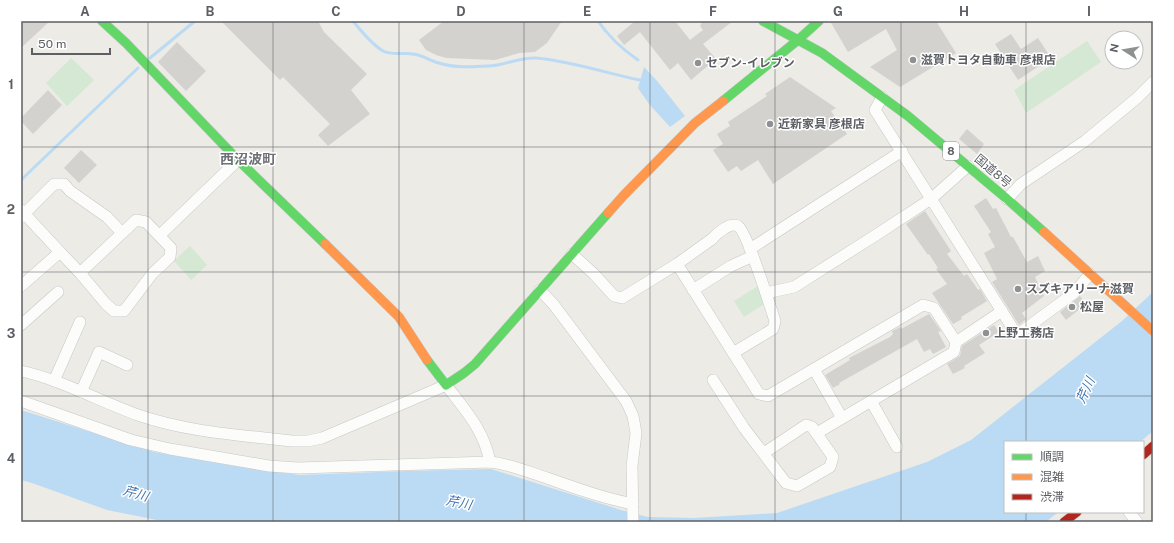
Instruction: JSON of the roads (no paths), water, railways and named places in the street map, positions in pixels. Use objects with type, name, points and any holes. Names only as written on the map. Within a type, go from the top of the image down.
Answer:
[{"type":"main road","points":[[102,21],[126,43],[238,160],[399,317],[426,358],[446,384],[475,364],[624,195],[685,132],[764,66],[798,40],[819,21]]},
{"type":"main road","name":"国道8号","points":[[763,21],[822,53],[908,116],[1007,199],[1153,331]]},
{"type":"main road","points":[[1144,454],[1153,446]]},
{"type":"main road","points":[[1064,522],[1076,513]]},
{"type":"street","points":[[1007,199],[1021,184],[1085,141],[1137,98],[1153,82]]},
{"type":"street","points":[[882,97],[875,110],[1015,332],[1021,332],[1074,293],[1090,274]]},
{"type":"street","points":[[694,290],[902,151]]},
{"type":"street","points":[[160,235],[238,160]]},
{"type":"street","points":[[766,293],[794,287],[931,199],[968,166]]},
{"type":"street","points":[[80,273],[136,220],[146,222],[171,248],[170,257],[152,274],[124,311],[114,311],[106,304],[80,273],[22,213],[54,184],[64,184],[70,191],[107,217],[122,233]]},
{"type":"street","points":[[572,254],[594,274],[614,296],[622,298],[677,264],[730,226],[734,225],[741,228],[752,252],[775,321],[773,329],[733,353]]},
{"type":"street","points":[[21,286],[60,252]]},
{"type":"street","points":[[677,264],[759,394],[768,396],[923,305],[934,308],[956,342],[954,352],[817,433]]},
{"type":"street","points":[[540,290],[554,304],[626,401],[633,416],[636,433],[632,466],[633,512]]},
{"type":"street","points":[[21,325],[58,292]]},
{"type":"street","points":[[956,342],[1002,311]]},
{"type":"street","points":[[54,381],[80,322]]},
{"type":"street","points":[[81,392],[99,352],[127,365]]},
{"type":"street","points":[[814,369],[842,418]]},
{"type":"street","points":[[21,371],[54,381],[139,415],[191,429],[292,441],[308,441],[322,438],[446,384],[476,425],[488,450],[490,462]]},
{"type":"street","points":[[713,380],[744,428],[786,483],[797,486],[830,467],[832,457],[817,433],[812,427],[806,425],[764,454]]},
{"type":"street","points":[[21,401],[131,440],[170,449],[269,466],[298,468],[498,463],[614,500],[633,512]]},
{"type":"street","points":[[871,401],[897,447]]},
{"type":"street","points":[[1130,513],[1137,522]]},
{"type":"water","points":[[644,67],[685,116],[670,127],[649,104],[638,88]]},
{"type":"water","name":"芹川","points":[[1153,292],[1153,431],[1141,441],[1004,441],[1004,513],[1057,513],[1046,522],[167,522],[107,510],[21,480],[21,410],[154,452],[235,466],[300,475],[491,469],[648,517],[694,518],[777,513],[927,462],[971,440],[1122,321]]},
{"type":"waterway","points":[[150,58],[195,21]]},
{"type":"waterway","points":[[353,21],[371,42],[383,51],[417,55],[445,65],[463,67],[494,66],[524,59],[536,58],[575,64],[640,80]]},
{"type":"waterway","points":[[598,21],[616,42],[638,60]]},
{"type":"waterway","points":[[21,180],[138,68]]},
{"type":"place","name":"滋賀トヨタ自動車 彦根店","points":[[913,60]]},
{"type":"place","name":"セブン-イレブン","points":[[698,63]]},
{"type":"place","name":"近新家具 彦根店","points":[[770,124]]},
{"type":"place","name":"スズキアリーナ滋賀","points":[[1018,289]]},
{"type":"place","name":"松屋","points":[[1072,307]]},
{"type":"place","name":"上野工務店","points":[[986,333]]},
{"type":"district","name":"西沼波町","points":[[248,159]]}]
